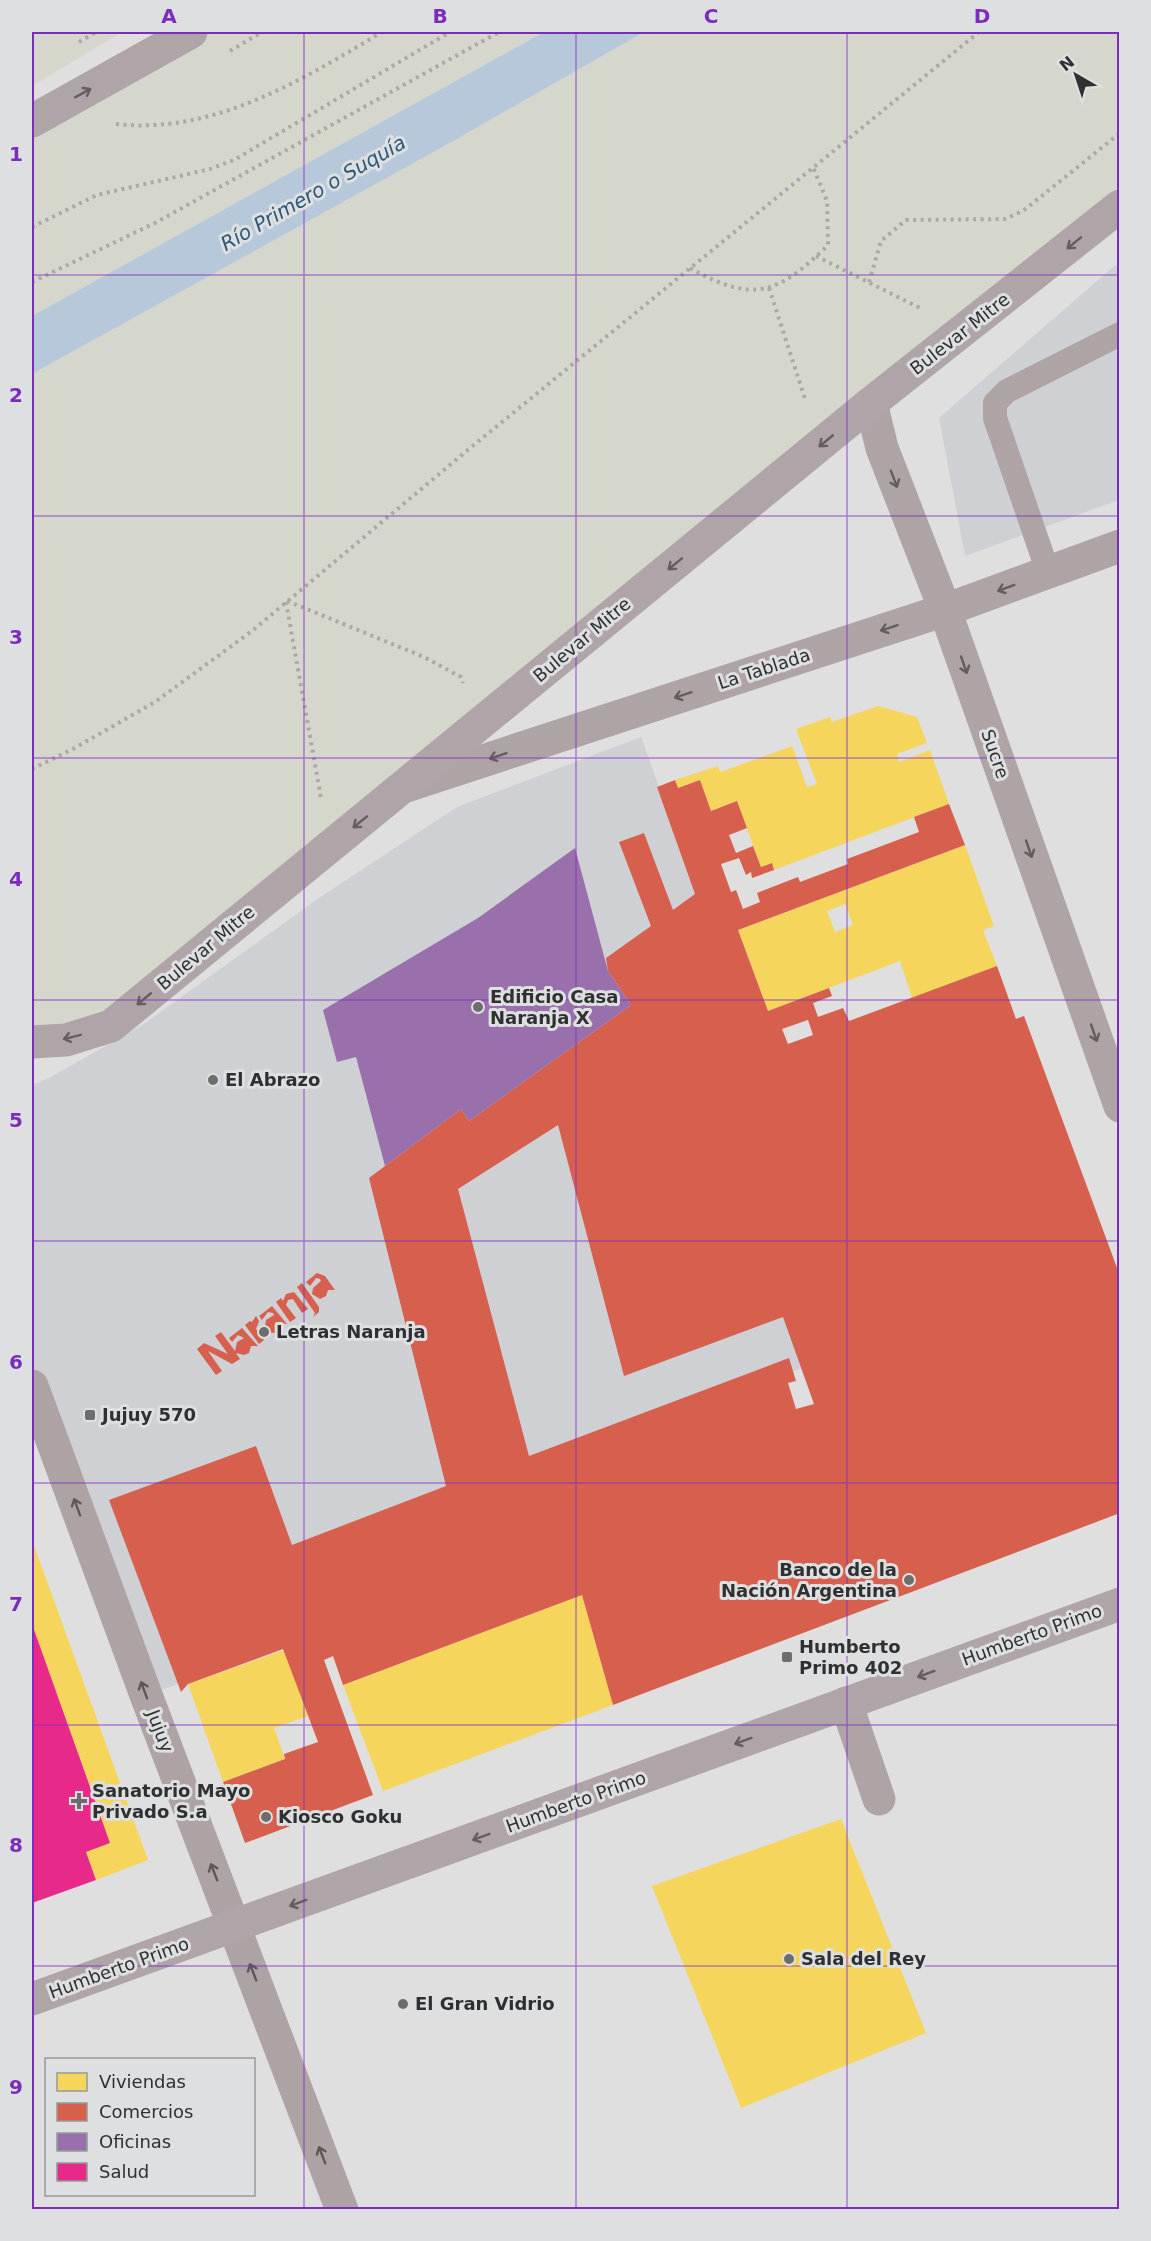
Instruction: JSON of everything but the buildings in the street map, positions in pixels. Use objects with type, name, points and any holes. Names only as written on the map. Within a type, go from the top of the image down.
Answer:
[{"type":"main road","points":[[32,121],[191,32]]},
{"type":"main road","name":"Bulevar Mitre","points":[[32,1042],[66,1040],[111,1026],[871,403],[1119,206]]},
{"type":"main road","name":"Humberto Primo","points":[[32,1999],[1119,1604]]},
{"type":"street","name":"Sucre","points":[[871,403],[882,448],[945,610],[1119,1106]]},
{"type":"street","name":"La Tablada","points":[[406,786],[945,610],[1119,546]]},
{"type":"street","name":"Jujuy","points":[[32,1386],[146,1695],[342,2210]]},
{"type":"street","points":[[846,1703],[879,1799]]},
{"type":"lane","points":[[1048,572],[995,418],[995,403],[1007,391],[1119,334]]},
{"type":"path","points":[[112,124],[144,127],[183,123],[232,110],[329,63],[382,32]]},
{"type":"path","points":[[32,227],[97,195],[210,169],[234,160],[450,32]]},
{"type":"path","points":[[32,282],[154,223],[499,32]]},
{"type":"path","points":[[32,770],[155,702],[252,631],[979,32]]},
{"type":"path","points":[[869,282],[880,241],[906,220],[1005,219],[1023,211],[1119,133]]},
{"type":"path","points":[[690,268],[715,282],[749,291],[777,286],[804,269],[828,245],[827,201],[813,167]]},
{"type":"path","points":[[816,256],[914,306]]},
{"type":"path","points":[[769,288],[803,394]]},
{"type":"path","points":[[286,601],[424,657],[461,677]]},
{"type":"path","points":[[286,601],[313,753]]},
{"type":"shaded area","points":[[32,32],[122,32],[32,86]]},
{"type":"shaded area","points":[[191,32],[544,32],[32,316],[32,121]]},
{"type":"shaded area","points":[[644,32],[1119,32],[1119,206],[111,1026],[32,1042],[32,374],[448,144]]},
{"type":"shaded area","points":[[1119,262],[1119,500],[965,556],[939,418]]},
{"type":"shaded area","points":[[641,737],[775,1108],[1024,1016],[1114,1260],[293,1545],[325,1634],[146,1695],[32,1386],[32,1085],[51,1077],[144,1024],[316,900],[457,807]]},
{"type":"water","name":"Río Primero o Suquía","points":[[544,32],[644,32],[448,144],[32,374],[32,316]]},
{"type":"place","name":"Edificio Casa Naranja X","points":[[478,1007]]},
{"type":"place","name":"El Abrazo","points":[[213,1080]]},
{"type":"place","name":"Letras Naranja","points":[[264,1332]]},
{"type":"place","name":"Jujuy 570","points":[[90,1415]]},
{"type":"place","name":"Banco de la Nación Argentina","points":[[909,1580]]},
{"type":"place","name":"Humberto Primo 402","points":[[787,1657]]},
{"type":"place","name":"Sanatorio Mayo Privado S.a","points":[[79,1801]]},
{"type":"place","name":"Kiosco Goku","points":[[266,1817]]},
{"type":"place","name":"Sala del Rey","points":[[789,1959]]},
{"type":"place","name":"El Gran Vidrio","points":[[403,2004]]}]
